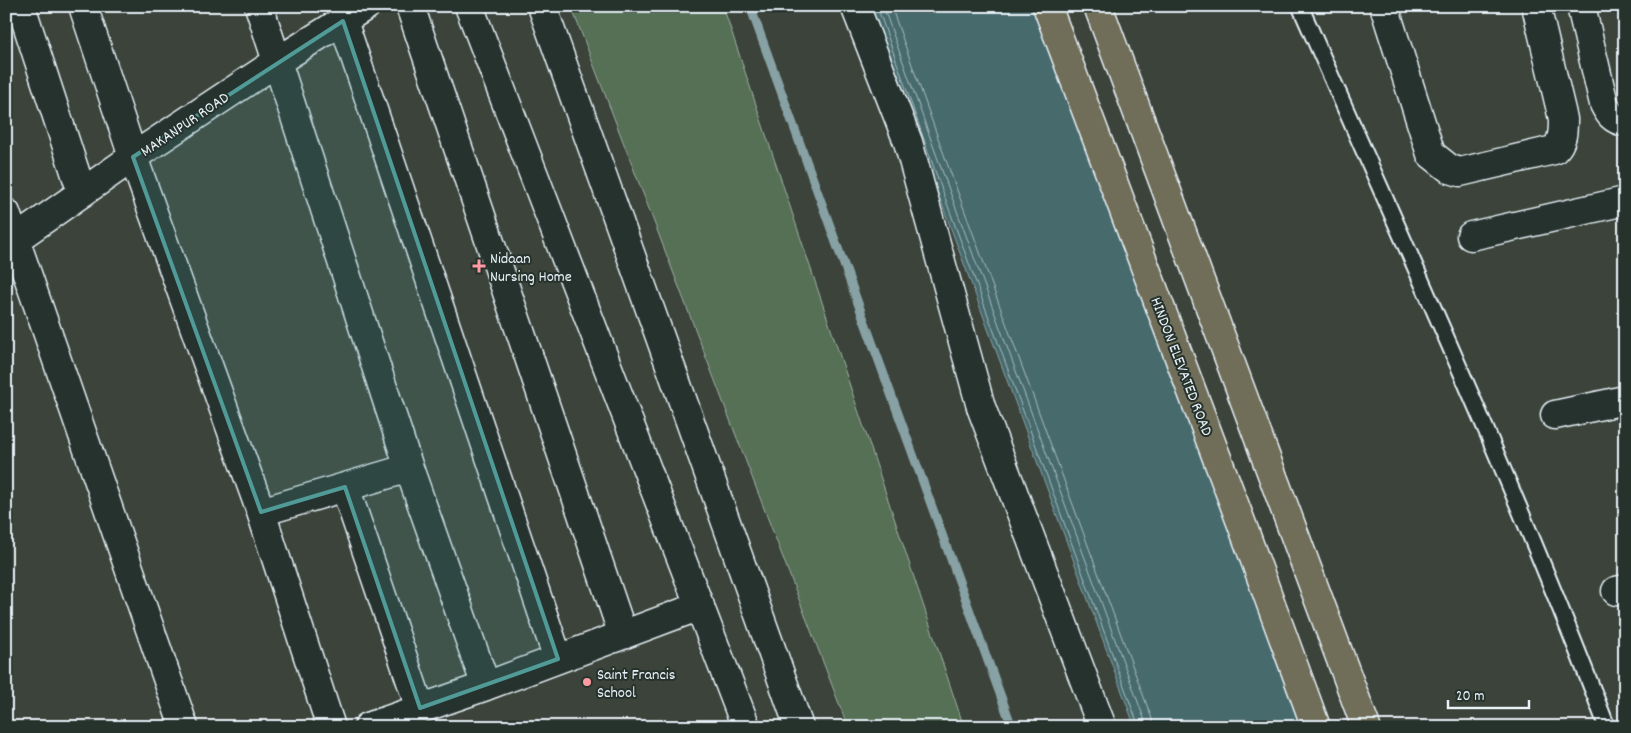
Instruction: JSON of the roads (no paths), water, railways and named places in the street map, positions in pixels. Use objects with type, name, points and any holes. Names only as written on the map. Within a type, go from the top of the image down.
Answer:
[{"type":"highway","name":"HINDON ELEVATED ROAD","points":[[1047,6],[1316,727]]},
{"type":"highway","points":[[1098,6],[1366,727]]},
{"type":"street","points":[[21,6],[82,193]]},
{"type":"street","points":[[83,6],[133,157],[261,512],[331,727]]},
{"type":"street","points":[[259,6],[409,468],[486,686]]},
{"type":"street","name":"MAKANPUR ROAD","points":[[11,242],[133,157],[278,61],[366,6]]},
{"type":"street","points":[[410,6],[623,635]]},
{"type":"street","points":[[469,6],[746,727]]},
{"type":"street","points":[[542,6],[799,727]]},
{"type":"street","points":[[855,6],[908,142],[980,407],[1102,727]]},
{"type":"street","points":[[1384,6],[1431,154],[1450,169],[1460,172],[1554,150],[1558,146],[1563,130],[1563,119],[1536,6]]},
{"type":"street","points":[[1580,6],[1604,104],[1610,115],[1615,119],[1625,122]]},
{"type":"street","points":[[343,20],[558,659]]},
{"type":"street","points":[[1471,236],[1625,201]]},
{"type":"street","points":[[6,212],[11,242],[184,727]]},
{"type":"street","points":[[1556,415],[1625,400]]},
{"type":"street","points":[[261,512],[409,468]]},
{"type":"street","points":[[345,487],[420,708]]},
{"type":"street","points":[[368,727],[486,686],[700,606]]},
{"type":"lane","points":[[1300,6],[1562,609],[1607,727]]},
{"type":"water","points":[[871,6],[1056,6],[1324,727],[1135,727],[929,169]]},
{"type":"waterway","points":[[750,6],[1012,727]]},
{"type":"place","name":"Nidaan Nursing Home","points":[[479,266]]},
{"type":"place","name":"Saint Francis School","points":[[587,682]]}]
